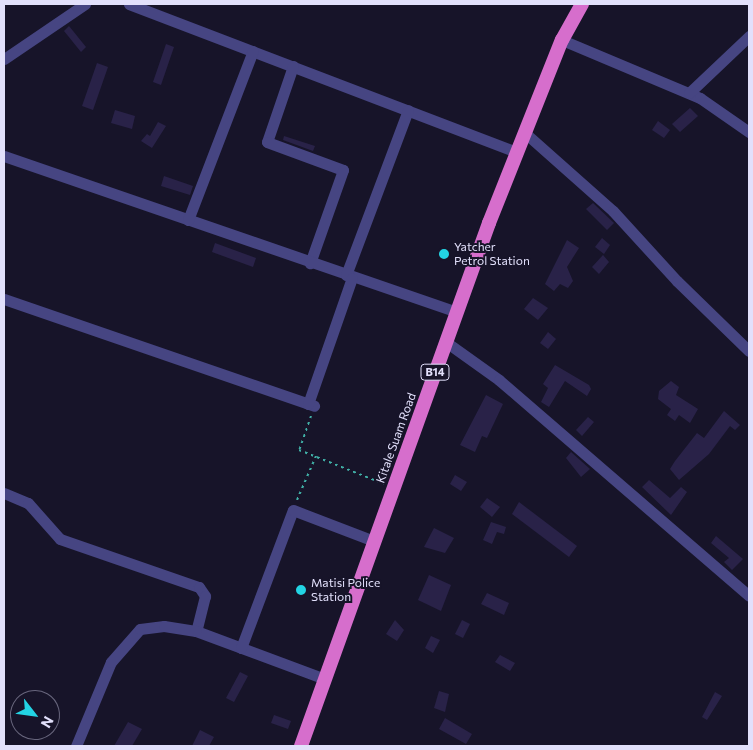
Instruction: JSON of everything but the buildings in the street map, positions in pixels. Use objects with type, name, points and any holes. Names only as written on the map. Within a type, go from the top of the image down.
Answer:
[{"type":"highway","name":"Kitale Suam Road","points":[[301,746],[456,312],[516,152],[562,40],[582,4]]},
{"type":"street","points":[[4,59],[85,4]]},
{"type":"street","points":[[129,4],[516,152]]},
{"type":"street","points":[[689,93],[749,36]]},
{"type":"street","points":[[562,40],[689,93],[749,132]]},
{"type":"street","points":[[188,220],[253,51]]},
{"type":"street","points":[[293,66],[267,142],[343,170],[310,263]]},
{"type":"street","points":[[4,298],[311,406],[349,277],[408,110]]},
{"type":"street","points":[[524,132],[613,211],[677,281],[749,351]]},
{"type":"street","points":[[4,156],[349,277],[456,312]]},
{"type":"street","points":[[446,342],[499,380],[749,596]]},
{"type":"street","points":[[4,493],[28,503],[60,539],[199,587],[205,596],[196,631]]},
{"type":"street","points":[[241,648],[293,510],[374,541]]},
{"type":"street","points":[[76,746],[111,662],[140,629],[164,626],[196,631],[325,679]]},
{"type":"path","points":[[311,406],[299,450],[393,488]]},
{"type":"path","points":[[293,510],[316,456]]},
{"type":"place","name":"Yatcher Petrol Station","points":[[444,254]]},
{"type":"place","name":"Matisi Police Station","points":[[301,590]]}]
